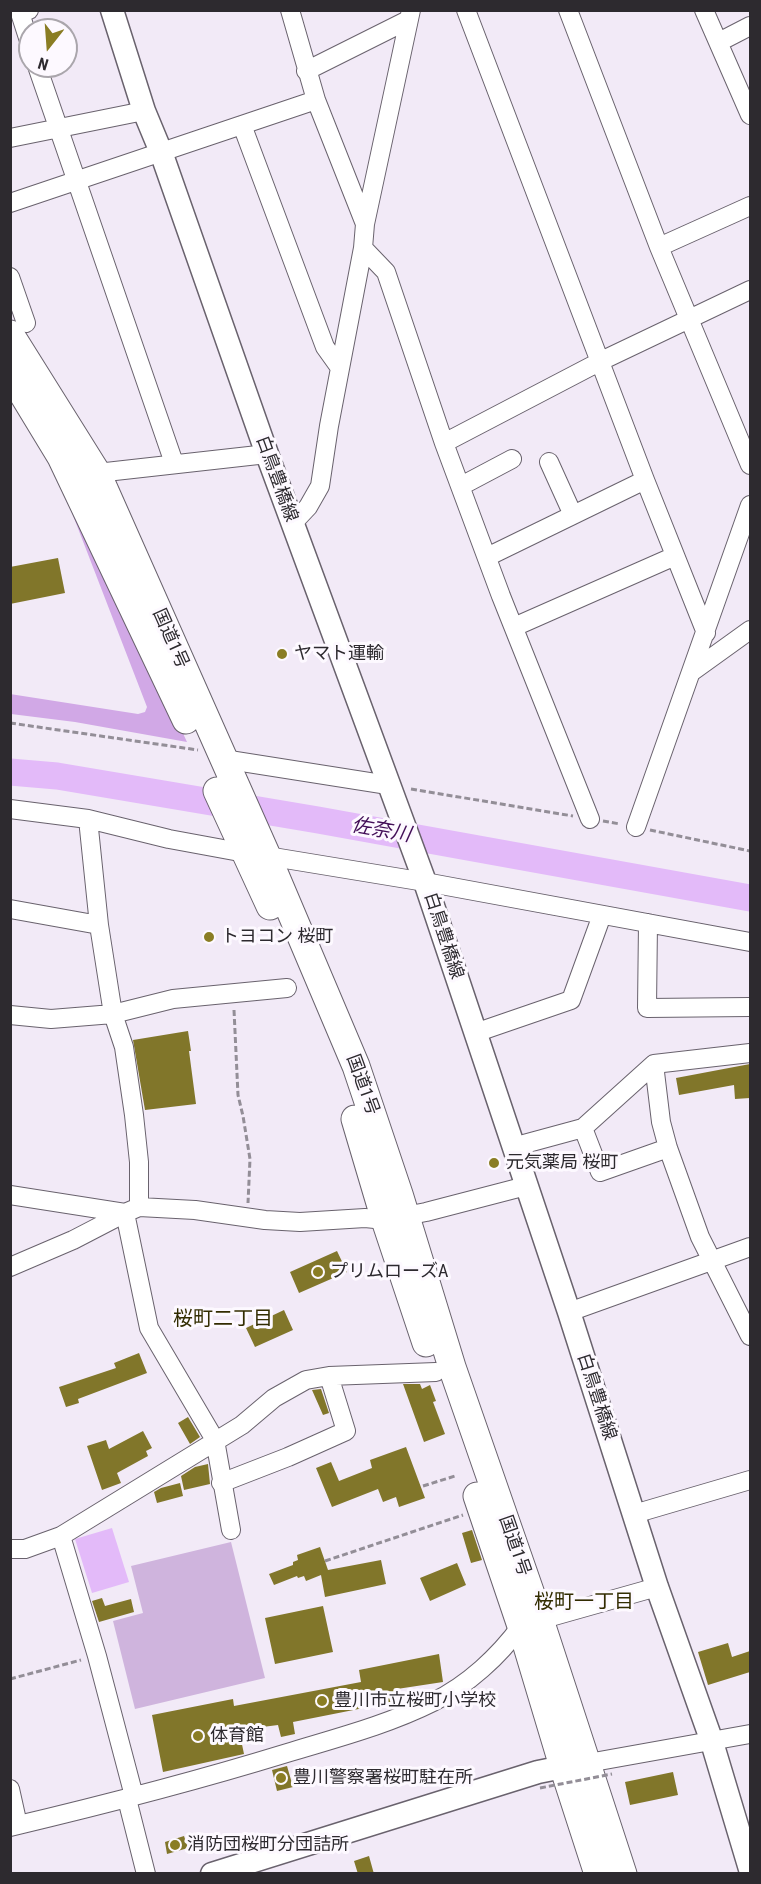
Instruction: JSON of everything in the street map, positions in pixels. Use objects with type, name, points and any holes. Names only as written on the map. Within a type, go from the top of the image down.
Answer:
[{"type":"highway","name":"国道1号","points":[[18,329],[97,473],[209,756]]},
{"type":"highway","name":"国道1号","points":[[10,373],[61,457],[209,756],[356,1066],[436,1372],[531,1623]]},
{"type":"highway","name":"国道1号","points":[[395,1218],[452,1367],[575,1765],[598,1874]]},
{"type":"highway","name":"国道1号","points":[[575,1765],[623,1874]]},
{"type":"main road","name":"白鳥豊橋線","points":[[112,10],[144,111],[161,152],[292,524],[424,882],[569,1312],[657,1587],[711,1739],[750,1869]]},
{"type":"main road","points":[[212,1874],[538,1772],[575,1765]]},
{"type":"street","points":[[290,10],[316,100],[365,224]]},
{"type":"street","points":[[466,10],[645,480],[706,633]]},
{"type":"street","points":[[568,10],[659,247],[750,465]]},
{"type":"street","points":[[704,10],[750,115]]},
{"type":"street","points":[[306,71],[410,15]]},
{"type":"street","points":[[292,524],[308,507],[320,486],[363,248],[365,224],[410,15]]},
{"type":"street","points":[[719,42],[750,26]]},
{"type":"street","points":[[41,78],[174,463]]},
{"type":"street","points":[[10,203],[316,100]]},
{"type":"street","points":[[10,138],[144,111]]},
{"type":"street","points":[[242,125],[325,347],[340,368]]},
{"type":"street","points":[[659,247],[750,206]]},
{"type":"street","points":[[363,248],[386,272],[444,443],[590,819]]},
{"type":"street","points":[[10,277],[18,329]]},
{"type":"street","points":[[444,443],[601,361],[750,290]]},
{"type":"street","points":[[97,473],[267,454]]},
{"type":"street","points":[[461,486],[512,459]]},
{"type":"street","points":[[549,462],[573,515]]},
{"type":"street","points":[[487,557],[645,480]]},
{"type":"street","points":[[636,827],[750,505]]},
{"type":"street","points":[[514,627],[675,556]]},
{"type":"street","points":[[693,671],[750,630]]},
{"type":"street","points":[[209,756],[388,785]]},
{"type":"street","points":[[10,809],[88,819],[168,839],[424,882],[750,942]]},
{"type":"street","points":[[88,819],[99,925],[113,1014],[124,1047],[134,1115],[139,1162],[132,1210],[149,1328],[214,1440],[231,1530]]},
{"type":"street","points":[[10,909],[99,925]]},
{"type":"street","points":[[475,1033],[571,1000],[602,915]]},
{"type":"street","points":[[648,923],[647,1008],[750,1007]]},
{"type":"street","points":[[10,1015],[51,1018],[113,1014],[173,999],[287,988]]},
{"type":"street","points":[[513,1147],[583,1128],[654,1064],[750,1053]]},
{"type":"street","points":[[654,1064],[661,1122],[668,1148],[700,1237],[750,1336]]},
{"type":"street","points":[[583,1128],[600,1172],[668,1148]]},
{"type":"street","points":[[10,1195],[132,1210],[195,1210],[266,1220],[300,1222],[395,1218],[526,1186]]},
{"type":"street","points":[[10,1267],[73,1240],[132,1210]]},
{"type":"street","points":[[569,1312],[750,1246]]},
{"type":"street","points":[[10,1549],[25,1549],[61,1536],[214,1440],[242,1425],[274,1398],[306,1380],[328,1376],[436,1372]]},
{"type":"street","points":[[221,1483],[346,1431],[328,1376]]},
{"type":"street","points":[[634,1514],[750,1480]]},
{"type":"street","points":[[61,1536],[97,1656],[146,1874]]},
{"type":"street","points":[[10,1789],[14,1826],[130,1798],[386,1723],[435,1702],[484,1668],[531,1623],[657,1587]]},
{"type":"street","points":[[575,1765],[711,1739],[750,1734]]},
{"type":"path","points":[[10,723],[209,756]]},
{"type":"path","points":[[388,785],[636,827],[750,851]]},
{"type":"path","points":[[234,993],[238,1095],[250,1159],[248,1216]]},
{"type":"path","points":[[423,1486],[455,1476]]},
{"type":"path","points":[[325,1561],[471,1512]]},
{"type":"path","points":[[10,1679],[97,1656]]},
{"type":"path","points":[[540,1788],[612,1774]]},
{"type":"shaded area","points":[[61,472],[187,742],[75,722],[11,714],[10,694],[138,714],[145,712],[147,707],[57,474]]},
{"type":"shaded area","points":[[112,1528],[129,1582],[92,1593],[75,1539]]},
{"type":"shaded area","points":[[231,1542],[265,1678],[135,1709],[113,1621],[143,1613],[131,1566]]},
{"type":"building","points":[[58,558],[65,593],[10,604],[10,567]]},
{"type":"building","points":[[188,1031],[196,1104],[145,1110],[133,1040]]},
{"type":"building","points":[[750,1064],[750,1098],[735,1099],[734,1085],[679,1095],[676,1078]]},
{"type":"building","name":"プリムローズA","points":[[337,1251],[347,1272],[299,1293],[290,1272]]},
{"type":"building","points":[[284,1310],[293,1330],[255,1347],[246,1328]]},
{"type":"building","points":[[139,1353],[147,1373],[78,1399],[79,1403],[66,1407],[59,1387],[116,1368],[114,1363]]},
{"type":"building","points":[[403,1384],[420,1384],[422,1389],[430,1385],[436,1401],[433,1402],[445,1434],[424,1442]]},
{"type":"building","points":[[321,1389],[329,1413],[323,1415],[312,1390]]},
{"type":"building","points":[[188,1417],[200,1437],[190,1444],[178,1423]]},
{"type":"building","points":[[143,1431],[152,1448],[146,1451],[148,1456],[117,1473],[121,1483],[102,1490],[87,1446],[106,1440],[109,1449]]},
{"type":"building","points":[[406,1447],[425,1498],[399,1507],[396,1497],[383,1502],[378,1489],[332,1507],[316,1468],[331,1462],[339,1481],[372,1468],[370,1460]]},
{"type":"building","points":[[208,1464],[210,1484],[184,1490],[181,1476],[195,1467]]},
{"type":"building","points":[[180,1483],[183,1496],[157,1503],[154,1492]]},
{"type":"building","points":[[472,1530],[482,1560],[471,1563],[462,1533]]},
{"type":"building","points":[[320,1547],[328,1570],[381,1560],[386,1584],[325,1597],[321,1575],[306,1581],[304,1576],[298,1578],[297,1576],[274,1585],[269,1574],[293,1565],[293,1562],[298,1560],[297,1555]]},
{"type":"building","points":[[457,1563],[466,1585],[430,1601],[420,1578]]},
{"type":"building","points":[[102,1598],[105,1606],[131,1599],[134,1612],[99,1622],[92,1601]]},
{"type":"building","points":[[323,1606],[333,1652],[275,1664],[265,1618]]},
{"type":"building","points":[[728,1643],[732,1657],[750,1651],[750,1672],[708,1685],[698,1652]]},
{"type":"building","points":[[439,1654],[443,1682],[397,1689],[399,1701],[293,1722],[295,1734],[281,1737],[278,1725],[239,1730],[244,1754],[163,1772],[152,1715],[233,1699],[234,1706],[361,1682],[359,1670]]},
{"type":"building","points":[[287,1766],[293,1787],[277,1791],[272,1770]]},
{"type":"building","points":[[673,1772],[678,1795],[630,1805],[625,1782]]},
{"type":"building","points":[[184,1836],[188,1848],[167,1854],[165,1842]]},
{"type":"building","points":[[369,1856],[374,1874],[358,1874],[354,1861]]},
{"type":"waterway","name":"佐奈川","points":[[10,772],[57,776],[318,820],[750,898]]},
{"type":"place","name":"ヤマト運輸","points":[[282,654]]},
{"type":"place","name":"トヨコン 桜町","points":[[209,937]]},
{"type":"place","name":"元気薬局 桜町","points":[[494,1163]]},
{"type":"place","name":"プリムローズA","points":[[318,1272]]},
{"type":"place","name":"豊川市立桜町小学校","points":[[322,1701]]},
{"type":"place","name":"体育館","points":[[198,1736]]},
{"type":"place","name":"豊川警察署桜町駐在所","points":[[281,1778]]},
{"type":"place","name":"消防団桜町分団詰所","points":[[175,1845]]},
{"type":"district","name":"桜町二丁目","points":[[223,1320]]},
{"type":"district","name":"桜町一丁目","points":[[584,1603]]}]
